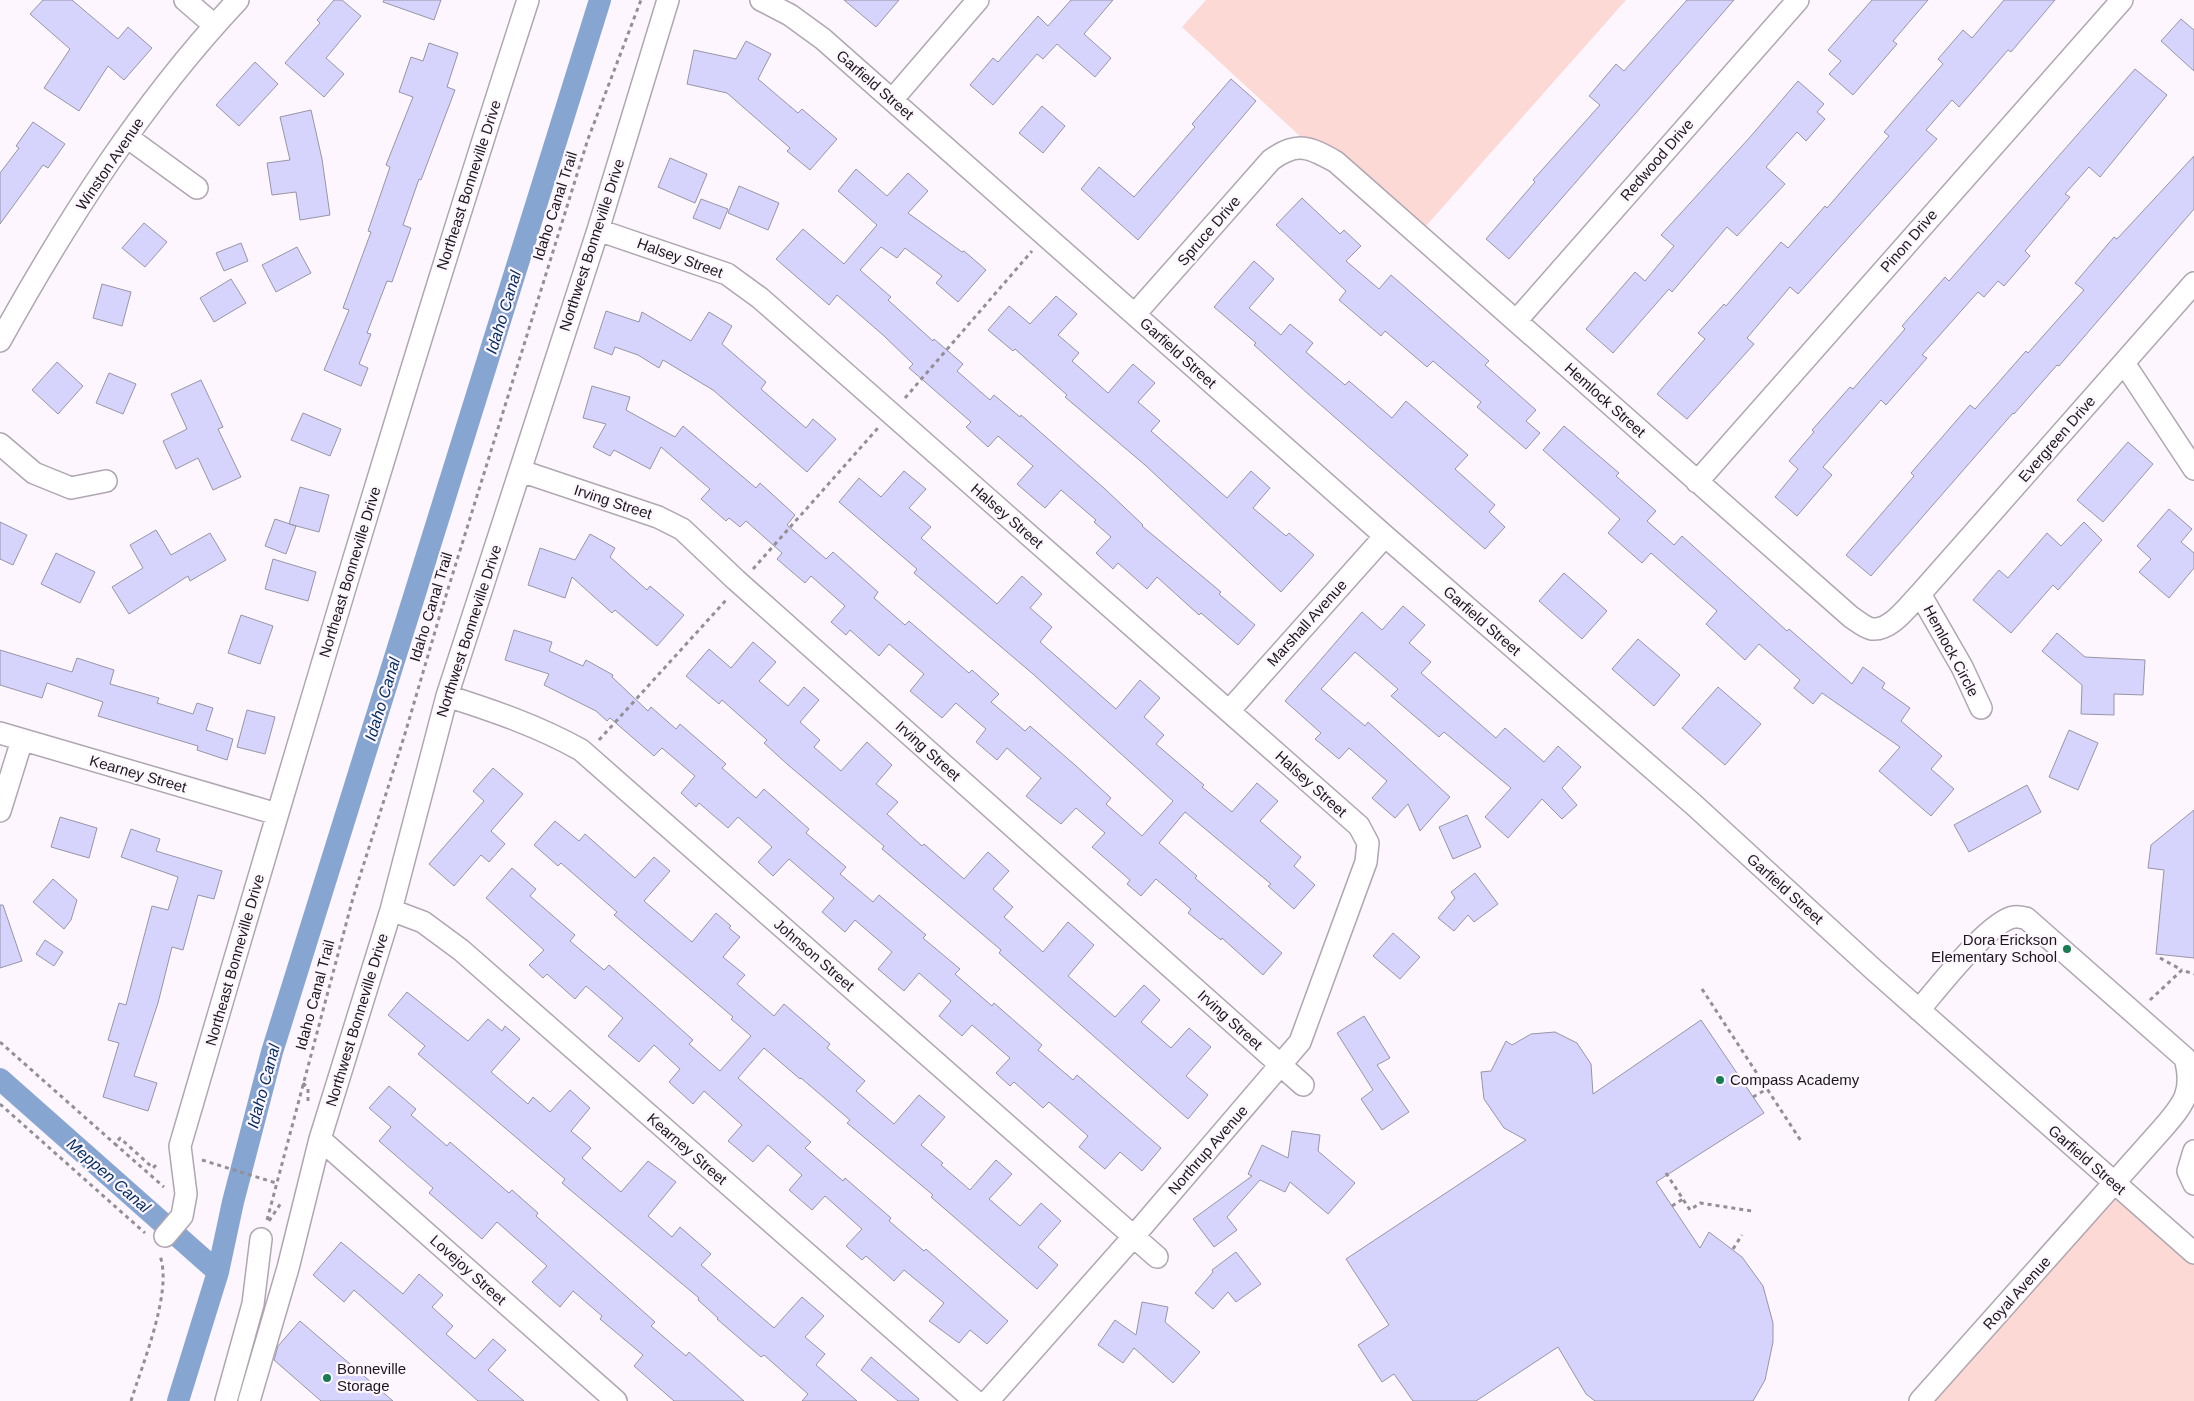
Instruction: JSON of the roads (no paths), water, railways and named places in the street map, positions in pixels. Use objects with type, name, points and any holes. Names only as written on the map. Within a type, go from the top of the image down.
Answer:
[{"type":"street","points":[[185,0],[214,25]]},
{"type":"street","name":"Winston Avenue","points":[[0,342],[35,278],[126,137],[214,25],[238,0]]},
{"type":"street","name":"Northeast Bonneville Drive","points":[[157,1240],[183,1211],[186,1194],[180,1146],[277,814],[446,253],[528,0]]},
{"type":"street","name":"Northwest Bonneville Drive","points":[[249,1401],[288,1268],[320,1139],[391,910],[447,696],[598,230],[668,0]]},
{"type":"street","name":"Garfield Street","points":[[762,0],[790,15],[823,39],[1384,536],[1693,804],[1919,1010],[2114,1184],[2194,1252]]},
{"type":"street","points":[[892,100],[978,0]]},
{"type":"street","name":"Redwood Drive","points":[[1516,321],[1798,0]]},
{"type":"street","name":"Pinon Drive","points":[[1697,482],[2122,0]]},
{"type":"street","points":[[126,137],[196,188]]},
{"type":"street","name":"Hemlock Street","points":[[1285,150],[1300,148],[1315,150],[1336,162],[1851,617],[1871,629],[1881,628],[1890,624],[1920,594]]},
{"type":"street","name":"Spruce Drive","points":[[1135,314],[1271,160],[1285,150]]},
{"type":"street","name":"Halsey Street","points":[[598,230],[727,274],[760,298],[1359,826],[1368,843],[1366,862]]},
{"type":"street","name":"Evergreen Drive","points":[[1920,594],[2194,283]]},
{"type":"street","points":[[2124,363],[2194,469]]},
{"type":"street","points":[[0,444],[34,473],[71,488],[106,481]]},
{"type":"street","name":"Irving Street","points":[[521,471],[658,517],[682,529],[736,580],[1303,1085]]},
{"type":"street","name":"Marshall Avenue","points":[[1229,711],[1384,536]]},
{"type":"street","name":"Hemlock Circle","points":[[1920,594],[1962,667],[1981,708]]},
{"type":"street","name":"Johnson Street","points":[[447,696],[517,718],[581,750],[1157,1257]]},
{"type":"street","name":"Kearney Street","points":[[0,732],[277,814]]},
{"type":"street","points":[[0,811],[22,740]]},
{"type":"street","name":"Northrup Avenue","points":[[988,1401],[1134,1236],[1300,1042],[1366,862]]},
{"type":"street","name":"Kearney Street","points":[[391,910],[423,922],[461,950],[974,1401]]},
{"type":"street","name":"Royal Avenue","points":[[1919,1010],[1973,948],[2001,922],[2014,917],[2026,918],[2185,1058],[2192,1070],[2193,1086],[2188,1100],[1920,1401]]},
{"type":"street","name":"Lovejoy Street","points":[[320,1139],[616,1401]]},
{"type":"street","points":[[2194,1151],[2188,1171],[2194,1184]]},
{"type":"street","points":[[226,1401],[253,1304],[261,1239]]},
{"type":"waterway","name":"Idaho Canal","points":[[178,1401],[218,1272],[233,1202],[272,1052],[600,0]]},
{"type":"waterway","name":"Meppen Canal","points":[[0,1079],[218,1272]]},
{"type":"place","name":"Dora Erickson Elementary School","points":[[2067,949]]},
{"type":"place","name":"Compass Academy","points":[[1720,1080]]},
{"type":"place","name":"Bonneville Storage","points":[[327,1378]]}]
